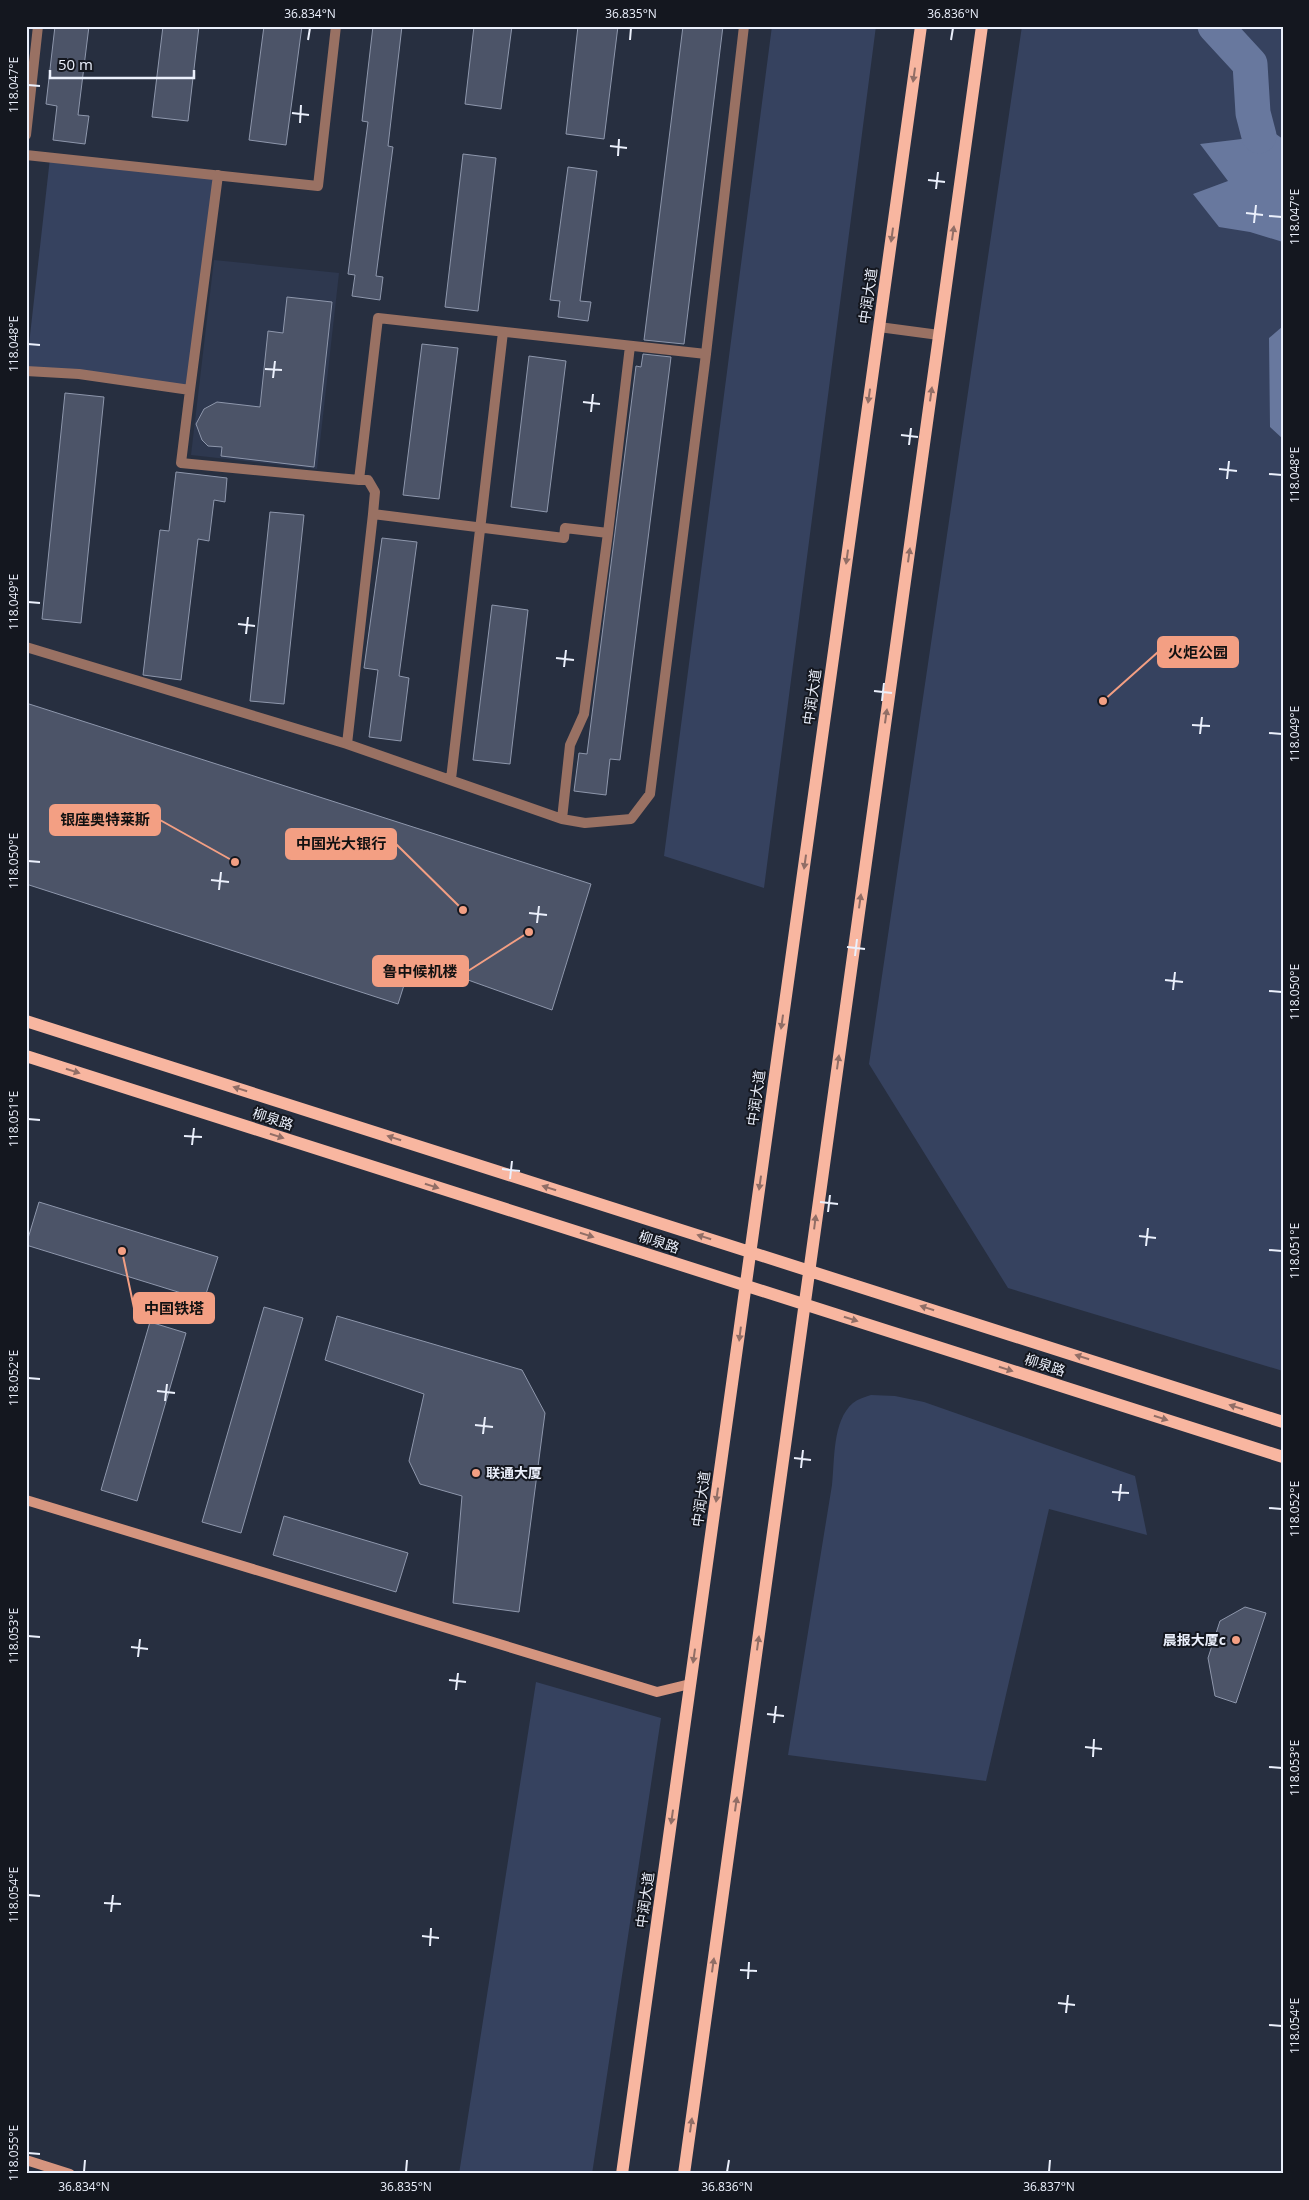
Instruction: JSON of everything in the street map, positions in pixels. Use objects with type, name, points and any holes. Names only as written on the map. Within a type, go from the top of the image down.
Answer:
[{"type":"main road","name":"中润大道","points":[[622,2174],[921,26]]},
{"type":"main road","points":[[684,2174],[982,26]]},
{"type":"main road","name":"柳泉路","points":[[26,1021],[1283,1422]]},
{"type":"main road","name":"柳泉路","points":[[26,1056],[1283,1457]]},
{"type":"street","points":[[26,134],[38,26]]},
{"type":"street","points":[[26,155],[318,186],[336,26]]},
{"type":"street","points":[[26,647],[347,744],[562,819],[586,823],[631,819],[650,794],[706,354],[744,26]]},
{"type":"street","points":[[218,175],[182,463],[368,480],[375,492],[347,744]]},
{"type":"street","points":[[358,480],[378,318],[706,354]]},
{"type":"street","points":[[879,327],[939,335]]},
{"type":"street","points":[[451,779],[503,332]]},
{"type":"street","points":[[562,819],[570,745],[584,714],[630,346]]},
{"type":"street","points":[[26,372],[79,374],[190,390]]},
{"type":"street","points":[[373,514],[564,538],[565,528],[608,533]]},
{"type":"street","points":[[26,1500],[657,1692],[690,1684]]},
{"type":"street","points":[[26,2160],[70,2174]]},
{"type":"shaded area","points":[[772,26],[876,26],[764,888],[664,856]]},
{"type":"shaded area","points":[[1022,26],[1283,26],[1283,1371],[1008,1288],[869,1064]]},
{"type":"shaded area","points":[[1273,132],[1283,139],[1283,242],[1250,232],[1219,227],[1193,194],[1228,181],[1200,144],[1250,138]]},
{"type":"shaded area","points":[[50,158],[218,175],[190,390],[26,371]]},
{"type":"shaded area","points":[[214,260],[339,273],[317,469],[191,455]]},
{"type":"shaded area","points":[[1283,326],[1283,439],[1270,427],[1269,338]]},
{"type":"shaded area","points":[[871,1395],[895,1396],[924,1402],[1135,1476],[1147,1535],[1049,1509],[986,1781],[788,1755],[832,1485],[838,1430],[846,1411],[853,1403]]},
{"type":"shaded area","points":[[536,1682],[661,1718],[592,2174],[459,2174]]},
{"type":"building","points":[[55,26],[89,26],[78,115],[89,116],[85,144],[53,140],[57,106],[46,104]]},
{"type":"building","points":[[163,26],[199,26],[188,121],[152,117]]},
{"type":"building","points":[[264,26],[302,26],[286,145],[249,140]]},
{"type":"building","points":[[373,26],[402,26],[388,146],[393,147],[376,276],[383,277],[380,300],[352,296],[355,275],[348,274],[368,122],[362,121]]},
{"type":"building","points":[[474,26],[512,26],[501,109],[465,104]]},
{"type":"building","points":[[578,26],[618,26],[604,139],[566,134]]},
{"type":"building","points":[[683,26],[723,26],[684,344],[644,340]]},
{"type":"building","points":[[463,154],[496,158],[478,311],[445,307]]},
{"type":"building","points":[[568,167],[597,171],[580,301],[591,302],[588,321],[558,317],[560,301],[550,300]]},
{"type":"building","points":[[287,297],[332,302],[314,467],[221,456],[222,447],[208,446],[202,440],[196,424],[204,409],[217,402],[260,407],[268,331],[283,333]]},
{"type":"building","points":[[422,344],[458,348],[439,499],[403,495]]},
{"type":"building","points":[[643,354],[671,357],[620,760],[610,759],[606,795],[574,791],[579,753],[587,754],[636,366],[641,367]]},
{"type":"building","points":[[529,356],[566,361],[547,512],[511,507]]},
{"type":"building","points":[[65,393],[104,397],[81,623],[42,619]]},
{"type":"building","points":[[176,472],[227,478],[225,502],[214,500],[209,541],[198,539],[181,680],[143,675],[160,530],[169,531]]},
{"type":"building","points":[[270,512],[304,515],[284,704],[250,701]]},
{"type":"building","points":[[382,538],[417,542],[399,676],[409,678],[401,741],[369,737],[378,670],[364,668]]},
{"type":"building","points":[[492,605],[528,610],[510,764],[473,760]]},
{"type":"building","points":[[26,703],[591,884],[552,1010],[412,960],[398,1004],[26,884]]},
{"type":"building","points":[[39,1202],[218,1257],[204,1300],[26,1245]]},
{"type":"building","points":[[264,1307],[303,1318],[241,1533],[202,1522]]},
{"type":"building","name":"联通大厦","points":[[337,1316],[522,1370],[545,1413],[519,1612],[453,1603],[462,1496],[420,1484],[409,1461],[424,1394],[325,1360]]},
{"type":"building","points":[[150,1322],[186,1333],[137,1501],[101,1490]]},
{"type":"building","points":[[284,1516],[408,1553],[396,1592],[273,1555]]},
{"type":"building","name":"晨报大厦c","points":[[1245,1607],[1266,1613],[1236,1703],[1215,1696],[1208,1658],[1220,1621]]},
{"type":"waterway","points":[[1215,26],[1250,64],[1253,113],[1259,136]]},
{"type":"place","name":"火炬公园","points":[[1103,701]]},
{"type":"place","name":"银座奥特莱斯","points":[[235,862]]},
{"type":"place","name":"中国光大银行","points":[[463,910]]},
{"type":"place","name":"鲁中候机楼","points":[[529,932]]},
{"type":"place","name":"中国铁塔","points":[[122,1251]]},
{"type":"place","name":"联通大厦","points":[[476,1473]]},
{"type":"place","name":"晨报大厦c","points":[[1236,1640]]}]
